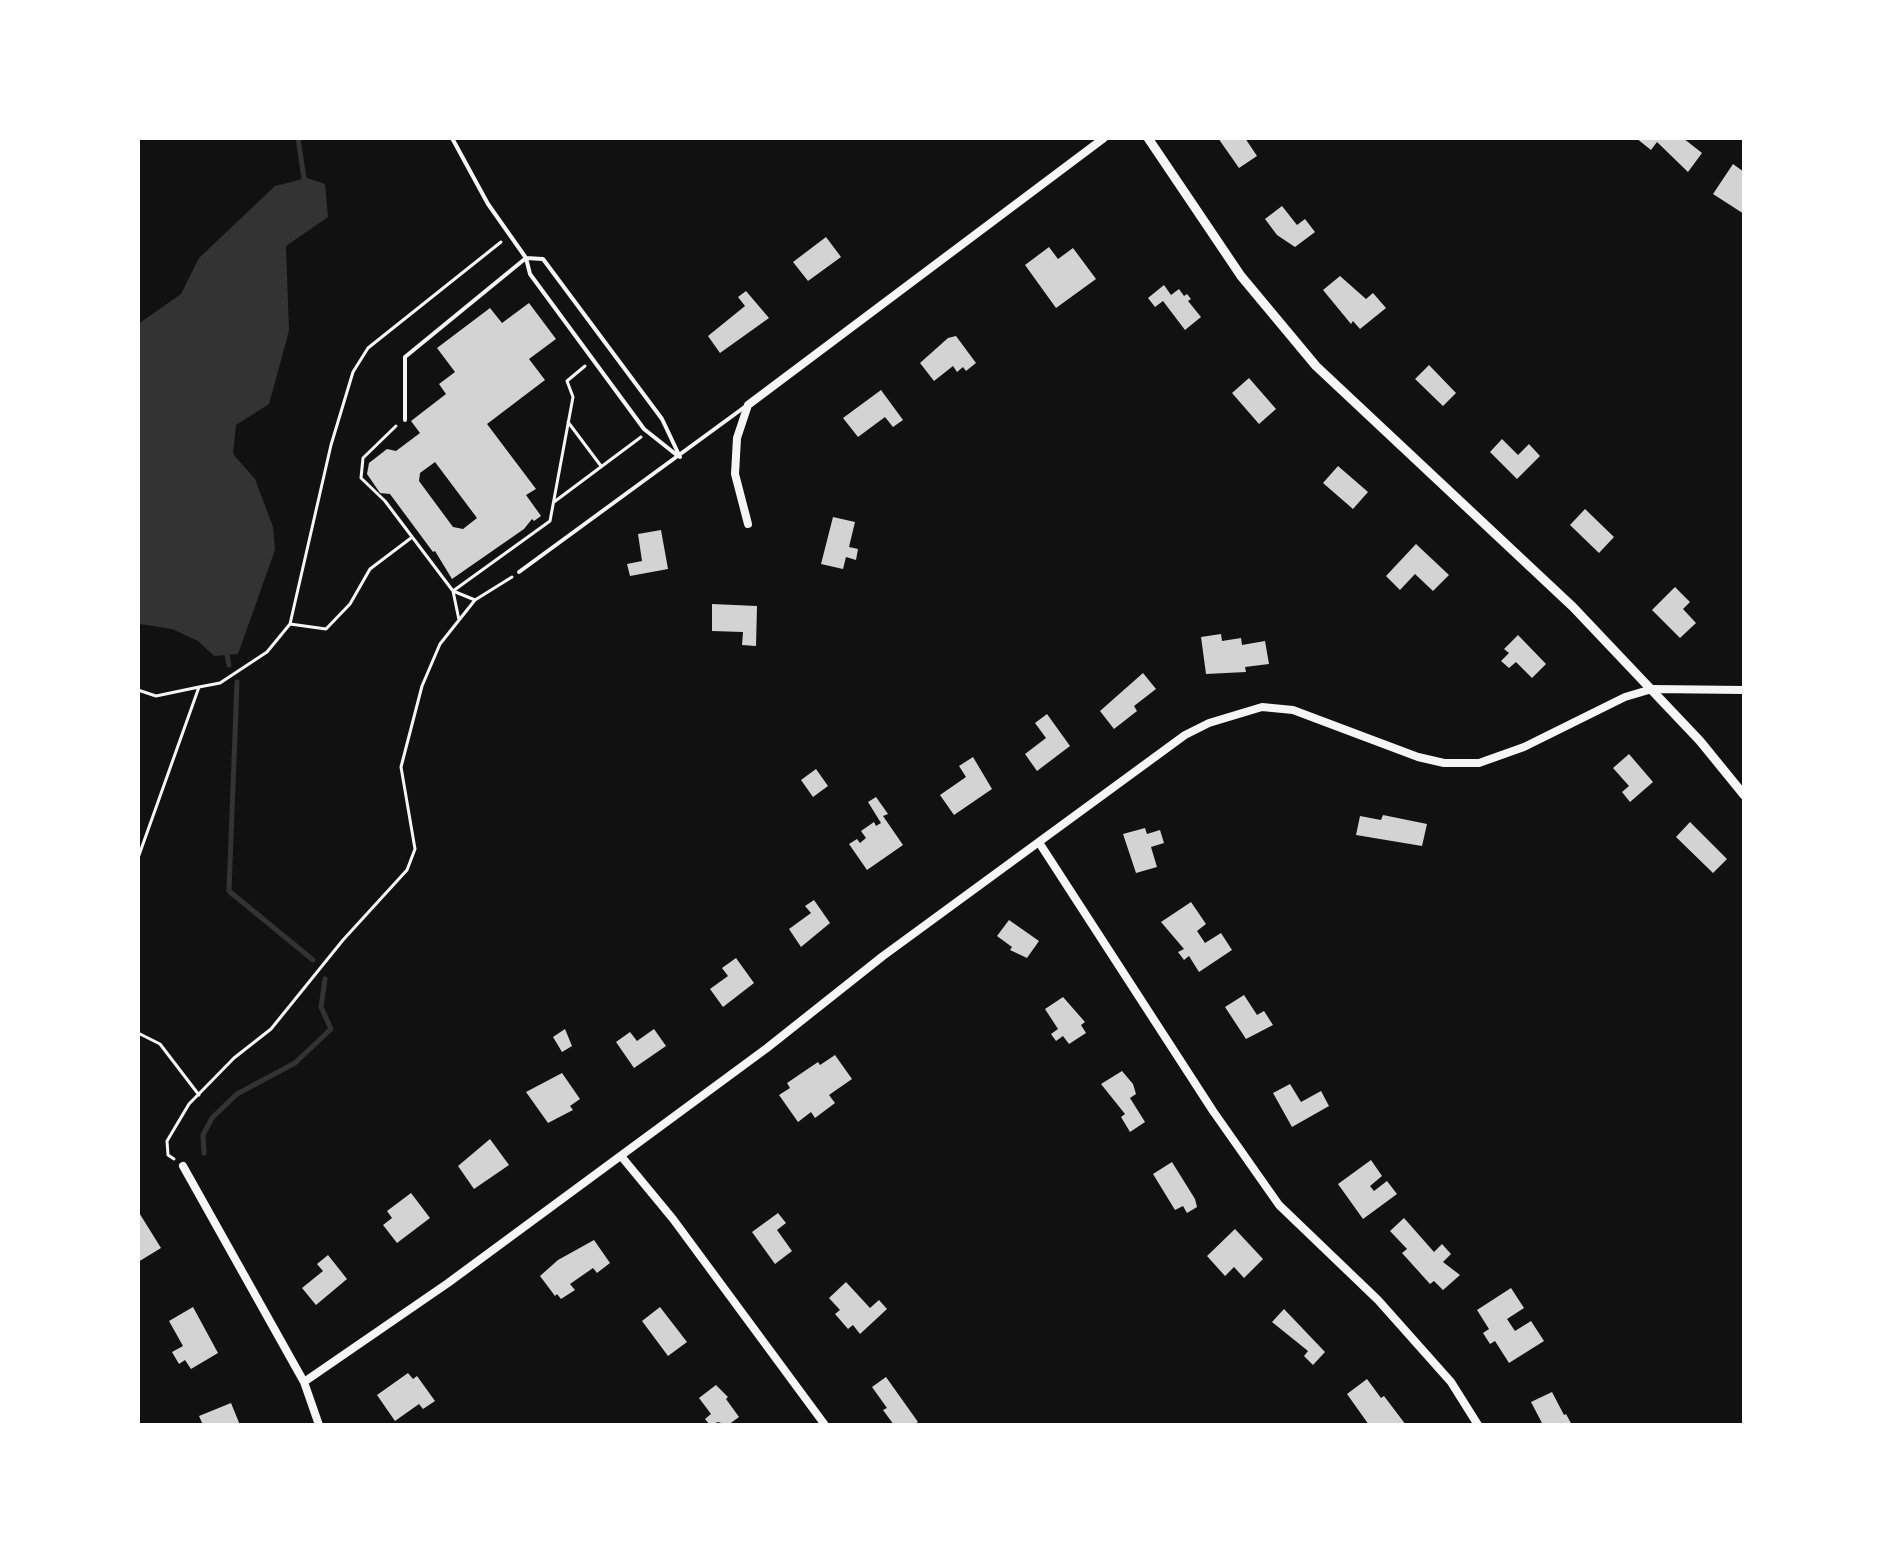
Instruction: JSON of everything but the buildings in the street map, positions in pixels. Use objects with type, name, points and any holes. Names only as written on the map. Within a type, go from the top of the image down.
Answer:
[{"type":"street","points":[[748,524],[735,474],[737,438],[748,405],[1104,138]]},
{"type":"street","points":[[1148,138],[1241,276],[1316,366],[1573,607],[1652,689],[1744,795]]},
{"type":"street","points":[[304,1382],[448,1283],[621,1156],[883,956],[1185,735],[1209,723],[1262,707],[1293,710],[1418,757],[1444,763],[1479,763],[1524,747],[1625,697],[1652,689],[1744,690]]},
{"type":"street","points":[[1040,844],[1213,1111],[1279,1205],[1378,1300],[1451,1382],[1478,1425]]},
{"type":"street","points":[[621,1156],[673,1219],[825,1425]]},
{"type":"street","points":[[183,1166],[304,1382],[319,1425]]},
{"type":"lane","points":[[452,138],[488,204],[526,258],[530,274],[644,429],[680,457]]},
{"type":"lane","points":[[405,420],[405,357],[526,258],[543,259],[662,419],[680,457]]},
{"type":"lane","points":[[519,572],[748,405]]},
{"type":"path","points":[[138,690],[156,696],[220,683],[267,652],[290,624],[331,445],[353,372],[368,348],[401,319],[510,235]]},
{"type":"path","points":[[453,591],[550,521],[573,397],[567,381],[594,359]]},
{"type":"path","points":[[405,420],[374,445],[360,467],[361,478],[373,494],[385,501],[453,591],[459,620]]},
{"type":"path","points":[[568,422],[601,466]]},
{"type":"path","points":[[554,502],[641,437]]},
{"type":"path","points":[[290,624],[326,629],[350,604],[370,569],[411,538]]},
{"type":"path","points":[[183,1166],[168,1155],[167,1141],[189,1104],[234,1058],[271,1029],[353,928],[407,870],[415,849],[401,767],[422,686],[440,644],[475,600],[519,572]]},
{"type":"path","points":[[453,591],[475,600]]},
{"type":"path","points":[[138,858],[199,687]]},
{"type":"path","points":[[138,1033],[160,1044],[199,1095]]},
{"type":"shaded area","points":[[307,178],[325,184],[328,217],[286,246],[289,331],[269,404],[236,425],[233,454],[255,479],[273,527],[275,550],[238,654],[214,656],[198,641],[172,629],[140,624],[138,621],[138,324],[181,294],[199,258],[275,186]]},
{"type":"waterway","points":[[298,138],[305,185]]},
{"type":"waterway","points":[[226,650],[229,665]]},
{"type":"waterway","points":[[237,682],[229,891],[313,960]]},
{"type":"waterway","points":[[204,1153],[203,1135],[212,1118],[237,1094],[295,1063],[331,1029],[321,1007],[325,979]]}]
